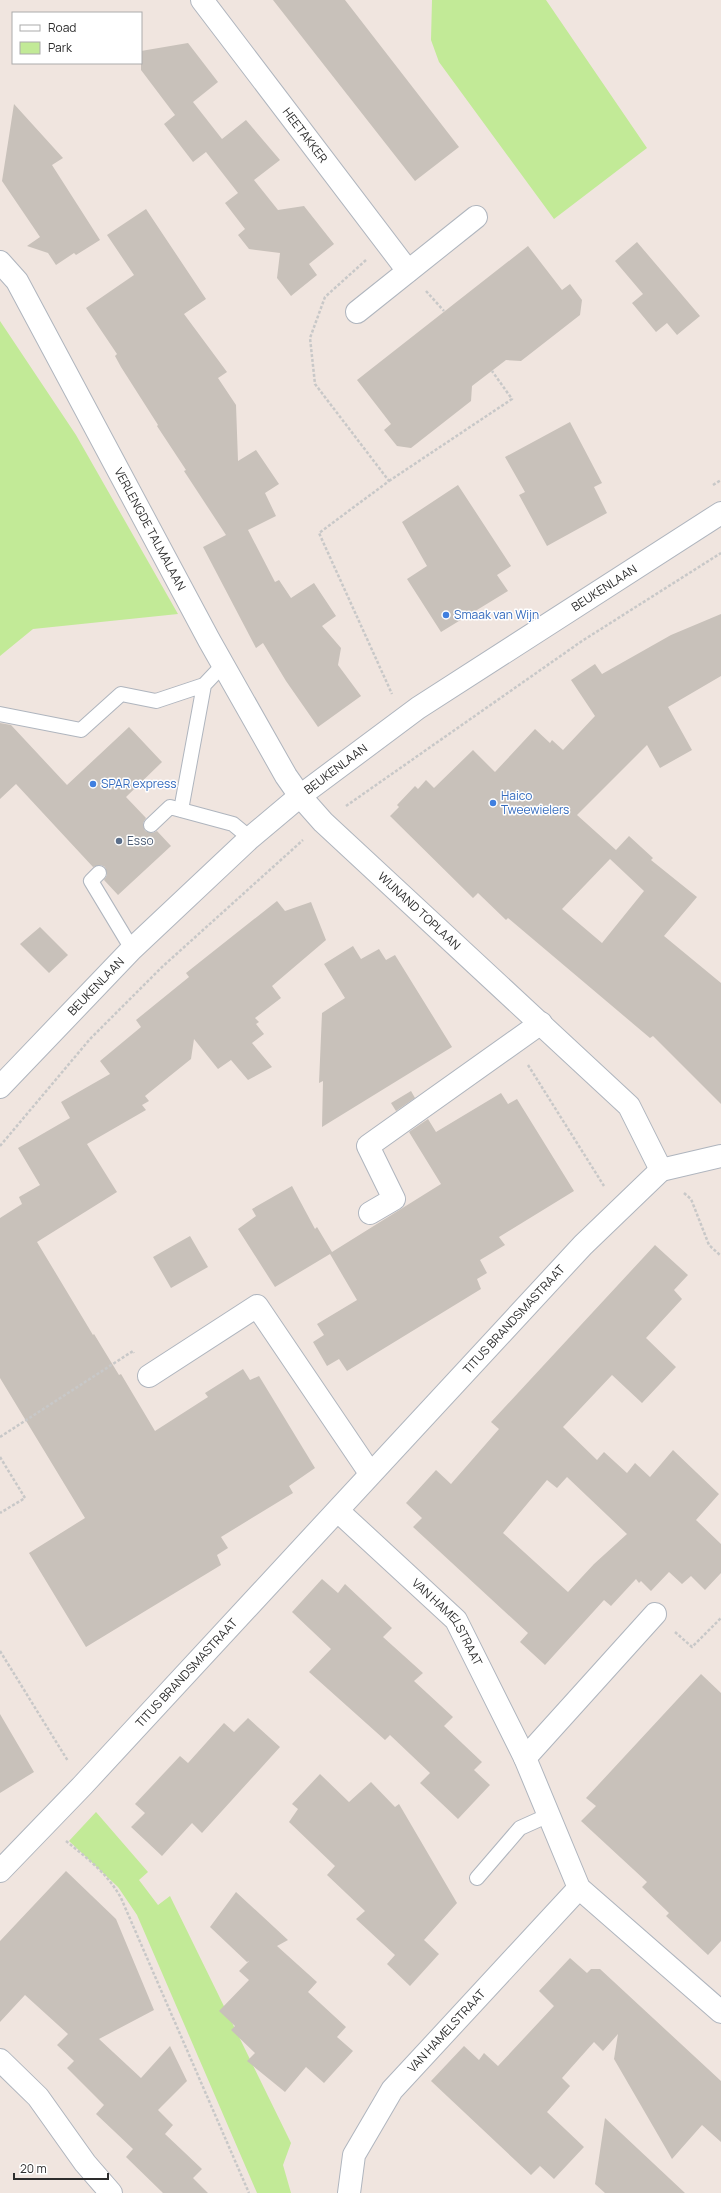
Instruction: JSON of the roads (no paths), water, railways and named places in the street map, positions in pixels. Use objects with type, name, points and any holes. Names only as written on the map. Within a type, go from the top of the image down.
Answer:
[{"type":"street","name":"HEETAKKER","points":[[202,0],[408,271]]},
{"type":"street","points":[[357,312],[476,217]]},
{"type":"street","name":"VERLENGDE TALMALAAN","points":[[0,262],[17,281],[223,665],[286,776],[300,796]]},
{"type":"street","name":"BEUKENLAAN","points":[[0,1087],[132,949],[250,838],[300,796],[418,708],[721,513]]},
{"type":"street","name":"WIJNAND TOPLAAN","points":[[300,796],[323,822],[629,1106],[661,1170]]},
{"type":"street","points":[[370,1213],[394,1199],[368,1146],[541,1023]]},
{"type":"street","points":[[661,1170],[721,1156]]},
{"type":"street","name":"TITUS BRANDSMASTRAAT","points":[[0,1871],[83,1785],[338,1511],[370,1473],[583,1245],[661,1170]]},
{"type":"street","points":[[150,1376],[257,1306],[370,1473]]},
{"type":"street","name":"VAN HAMELSTRAAT","points":[[338,1511],[456,1620],[525,1758],[580,1888],[721,2012]]},
{"type":"street","points":[[525,1758],[655,1614]]},
{"type":"street","name":"VAN HAMELSTRAAT","points":[[349,2193],[354,2155],[392,2090],[580,1888]]},
{"type":"street","points":[[0,2060],[38,2097],[85,2163],[112,2193]]},
{"type":"lane","points":[[0,714],[81,730],[120,694],[156,701],[204,684],[223,665]]},
{"type":"lane","points":[[181,810],[204,684]]},
{"type":"lane","points":[[151,825],[170,807],[233,824],[250,838]]},
{"type":"lane","points":[[99,873],[91,881],[132,949]]},
{"type":"lane","points":[[477,1878],[520,1828],[549,1815]]},
{"type":"place","name":"Smaak van Wijn","points":[[446,615]]},
{"type":"place","name":"SPAR express","points":[[93,784]]},
{"type":"place","name":"Haico Tweewielers","points":[[493,803]]},
{"type":"place","name":"Esso","points":[[119,841]]}]
